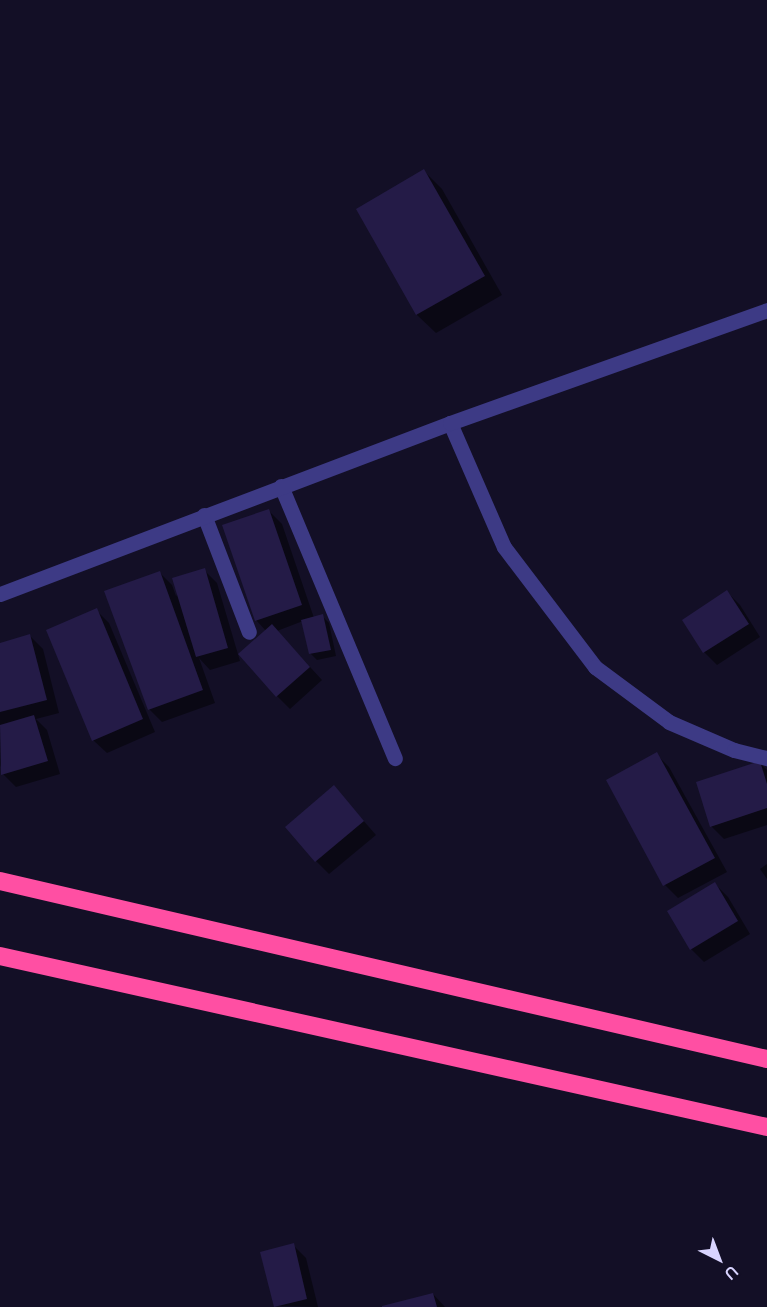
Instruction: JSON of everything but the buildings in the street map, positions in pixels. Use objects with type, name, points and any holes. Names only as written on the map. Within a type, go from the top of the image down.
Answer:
[{"type":"highway","points":[[0,881],[767,1059]]},
{"type":"highway","points":[[0,956],[767,1127]]},
{"type":"street","points":[[0,594],[450,423],[767,309]]},
{"type":"street","points":[[450,423],[504,547],[595,667],[669,722],[734,750],[767,758]]},
{"type":"street","points":[[281,486],[395,758]]},
{"type":"street","points":[[204,515],[249,632]]}]
